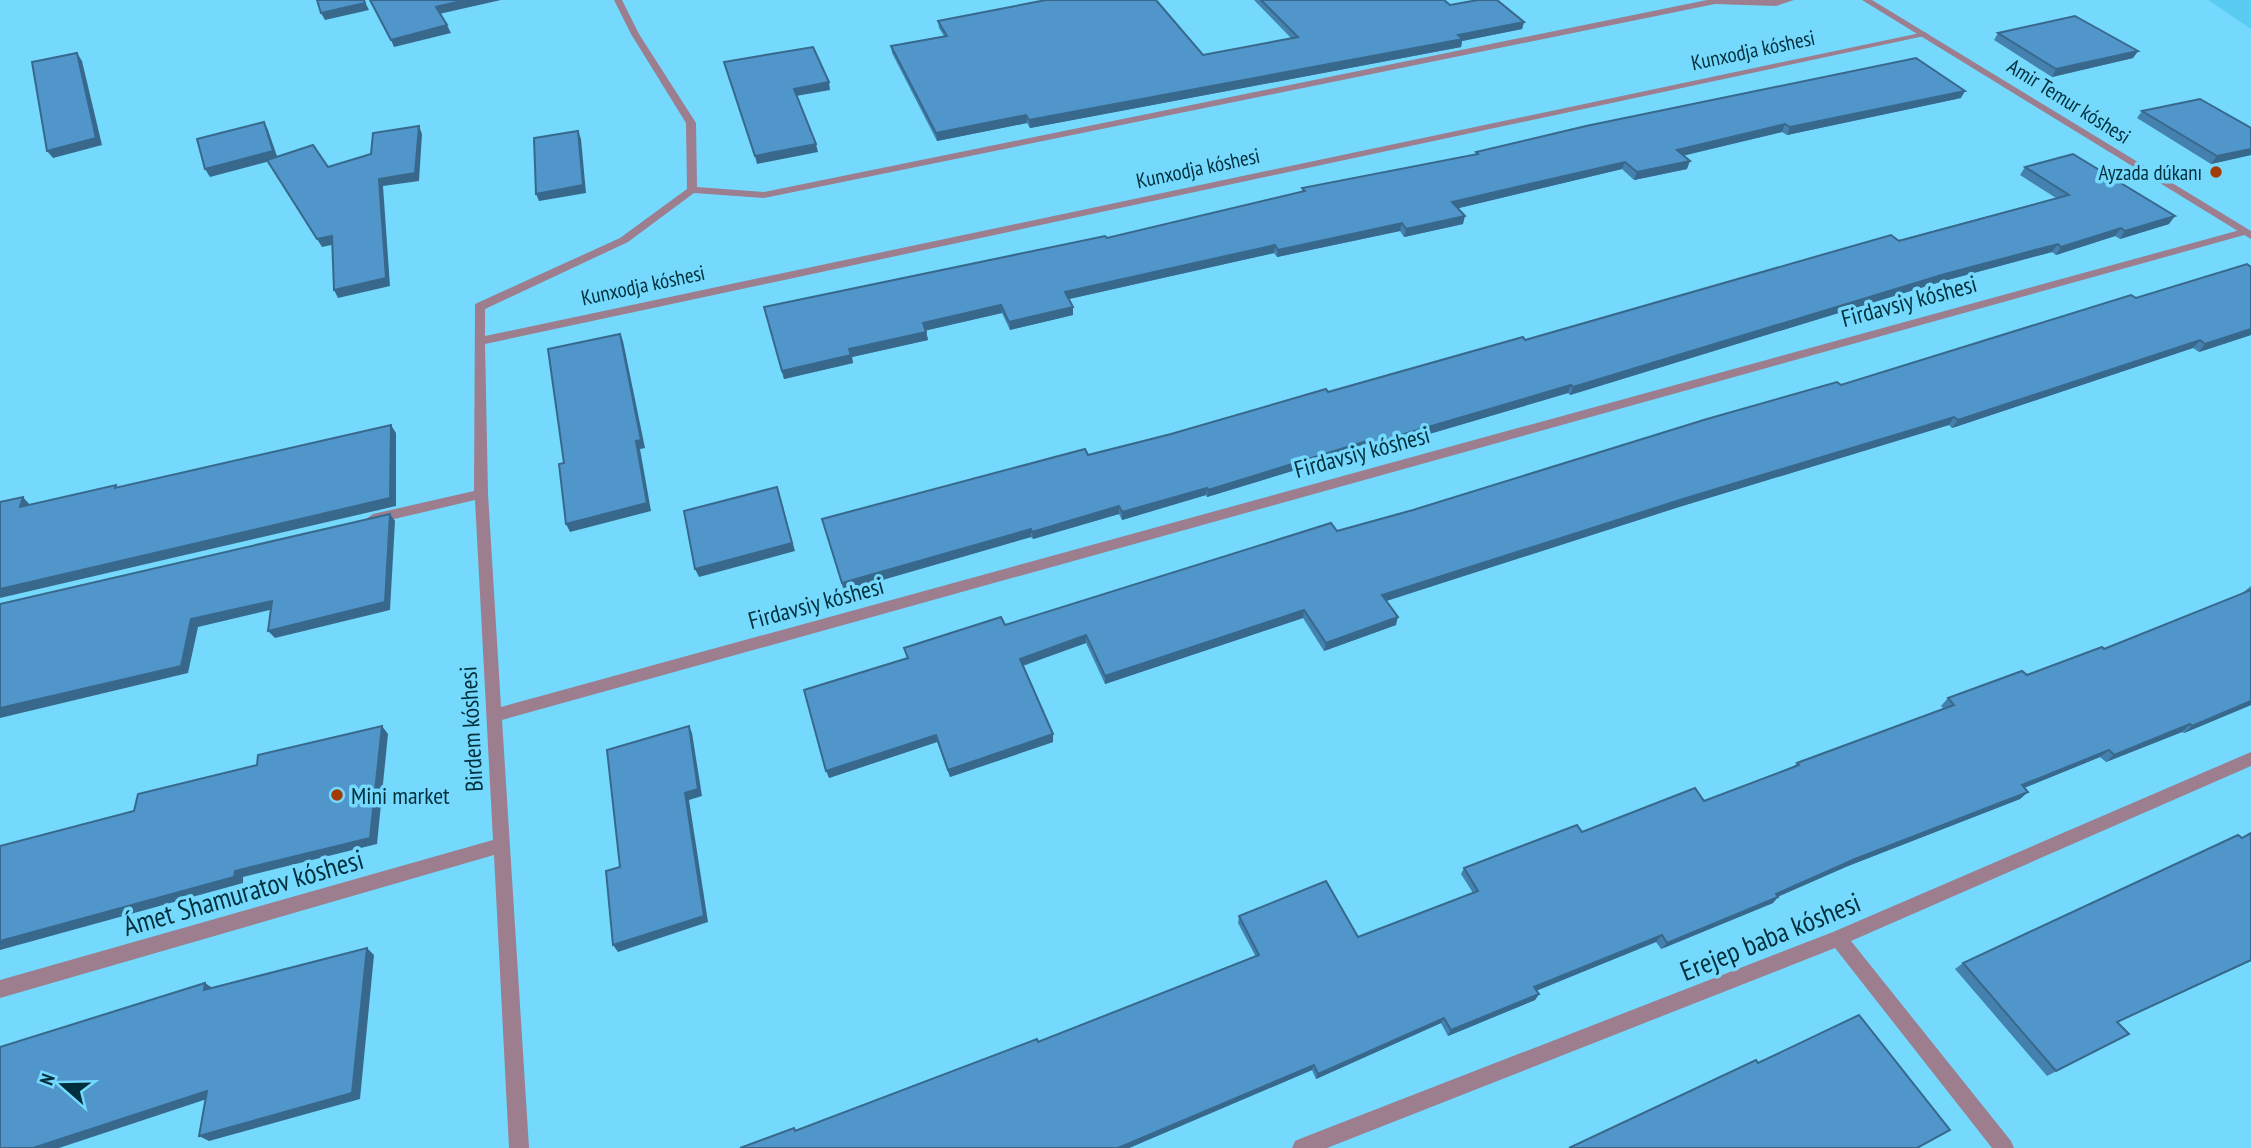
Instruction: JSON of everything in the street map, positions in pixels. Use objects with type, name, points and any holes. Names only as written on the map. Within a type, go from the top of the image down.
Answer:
[{"type":"street","points":[[618,0],[635,34],[691,123],[692,190],[764,195],[1715,1],[1776,3],[1790,0]]},
{"type":"street","name":"Amir Temur kóshesi","points":[[1866,0],[2248,234]]},
{"type":"street","name":"Kunxodja kóshesi","points":[[480,341],[1925,35]]},
{"type":"street","name":"Birdem kóshesi","points":[[519,1148],[481,494],[479,307],[624,240],[692,190]]},
{"type":"street","name":"Firdavsiy kóshesi","points":[[493,716],[2248,234]]},
{"type":"street","points":[[361,522],[481,494]]},
{"type":"street","name":"Erejep baba kóshesi","points":[[1303,1148],[1838,938],[2251,759]]},
{"type":"street","name":"Ámet Shamuratov kóshesi","points":[[0,989],[501,845]]},
{"type":"street","points":[[1838,938],[2004,1148]]},
{"type":"shaded area","points":[[2208,0],[2251,0],[2251,29]]},
{"type":"building","points":[[317,0],[364,0],[365,3],[321,13]]},
{"type":"building","points":[[370,0],[465,0],[436,7],[447,25],[391,40]]},
{"type":"building","points":[[1046,0],[1156,0],[1203,55],[1298,37],[1261,0],[1444,0],[1450,5],[1497,0],[1524,22],[1458,35],[1463,39],[1029,120],[1026,115],[936,133],[891,46],[947,36],[938,21]]},
{"type":"building","points":[[2075,16],[2138,51],[2056,69],[1998,33]]},
{"type":"building","points":[[813,47],[829,82],[794,89],[816,144],[755,156],[724,62]]},
{"type":"building","points":[[77,53],[96,138],[47,151],[32,62]]},
{"type":"building","points":[[1916,58],[1965,91],[1790,127],[1785,124],[1677,150],[1690,161],[1637,172],[1625,162],[1452,202],[1465,216],[1406,229],[1402,223],[1278,250],[1275,245],[1065,292],[1073,307],[1009,322],[1001,305],[923,323],[926,332],[849,349],[851,355],[782,371],[764,307],[1105,236],[1107,238],[1305,191],[1302,188],[1478,154],[1476,152],[1586,126]]},
{"type":"building","points":[[2200,99],[2251,128],[2251,149],[2217,156],[2142,111]]},
{"type":"building","points":[[264,122],[273,151],[205,169],[197,139]]},
{"type":"building","points":[[419,126],[415,173],[379,179],[386,278],[334,290],[332,236],[317,239],[267,160],[313,145],[328,167],[371,154],[373,133]]},
{"type":"building","points":[[578,131],[583,185],[536,194],[534,138]]},
{"type":"building","points":[[2073,154],[2175,216],[2125,231],[2121,228],[2061,247],[2058,244],[1945,274],[1573,387],[1571,385],[1370,444],[1367,441],[1208,490],[1207,488],[1122,512],[1119,506],[842,583],[822,519],[1085,449],[1088,455],[1171,434],[1326,389],[1328,392],[1523,337],[1525,340],[1891,235],[1899,241],[2069,195],[2025,167]]},
{"type":"building","points":[[2247,264],[2251,267],[2251,329],[2205,344],[2200,340],[1958,420],[1954,417],[1683,499],[1382,595],[1398,617],[1326,643],[1304,610],[1105,676],[1086,635],[1020,659],[1053,734],[948,770],[936,735],[826,771],[804,690],[908,658],[904,648],[1001,617],[1005,625],[1331,523],[1337,531],[1413,510],[1707,419],[1837,382],[1841,385],[2131,295],[2136,298]]},
{"type":"building","points":[[620,334],[641,440],[636,441],[647,503],[566,524],[559,464],[564,463],[548,349]]},
{"type":"building","points":[[391,425],[390,498],[0,589],[0,502],[23,497],[20,507]]},
{"type":"building","points":[[777,487],[792,543],[695,569],[684,511]]},
{"type":"building","points":[[390,514],[385,602],[268,631],[272,601],[191,619],[181,666],[0,708],[0,604]]},
{"type":"building","points":[[2251,590],[2251,701],[2114,755],[2109,750],[2022,785],[2028,792],[1855,859],[1776,894],[1778,897],[1667,943],[1662,935],[1534,987],[1539,994],[1451,1030],[1444,1018],[1318,1074],[1314,1065],[1118,1148],[740,1148],[794,1128],[795,1131],[1037,1039],[1038,1042],[1259,955],[1239,916],[1326,881],[1358,937],[1478,891],[1464,868],[1577,825],[1582,832],[1695,788],[1704,801],[1799,765],[1797,763],[1954,705],[1948,698],[2022,671],[2027,675],[2102,647],[2104,649]]},
{"type":"building","points":[[382,726],[370,838],[235,871],[234,877],[0,941],[0,846],[134,811],[138,794],[257,765],[258,755]]},
{"type":"building","points":[[689,726],[698,789],[685,793],[704,916],[613,945],[606,871],[620,867],[607,750]]},
{"type":"building","points":[[2251,833],[2251,960],[2117,1022],[2129,1034],[2056,1071],[1963,963],[2238,835],[2242,838]]},
{"type":"building","points":[[367,948],[352,1093],[199,1136],[207,1091],[33,1148],[0,1148],[0,1047],[205,983],[204,990]]},
{"type":"building","points":[[1859,1015],[1950,1130],[1917,1148],[1569,1148],[1756,1060],[1758,1063]]},
{"type":"place","name":"Ayzada dúkanı","points":[[2216,172]]},
{"type":"place","name":"Mini market","points":[[337,795]]}]
